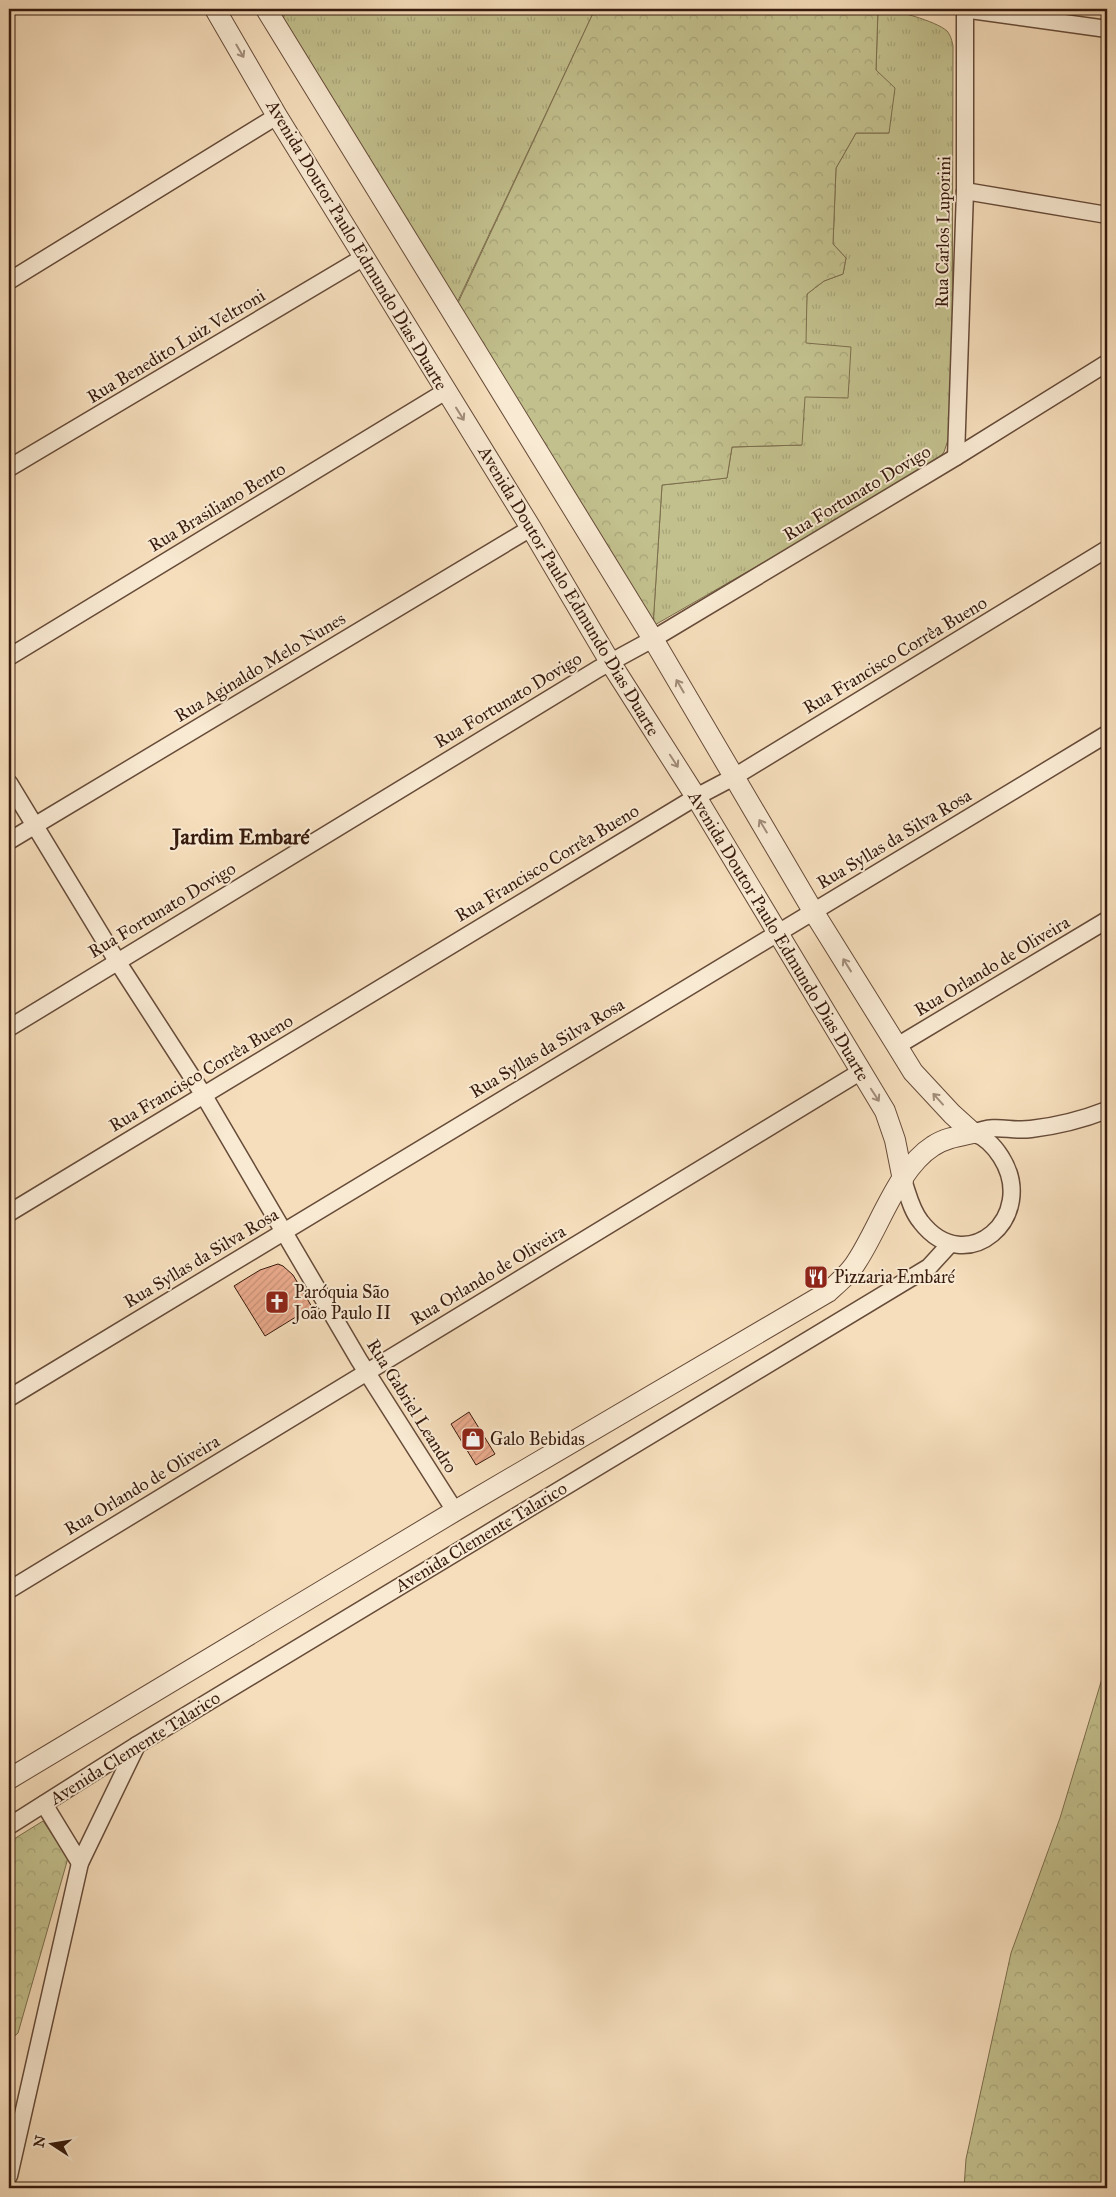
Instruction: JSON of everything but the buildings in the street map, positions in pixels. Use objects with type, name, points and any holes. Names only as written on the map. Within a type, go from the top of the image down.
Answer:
[{"type":"street","name":"Avenida Doutor Paulo Edmundo Dias Duarte","points":[[215,9],[277,116],[531,528],[610,662],[696,797],[885,1111],[895,1140],[903,1180]]},
{"type":"street","points":[[266,9],[653,639],[813,911],[913,1072],[952,1114],[973,1133],[990,1143],[1004,1161],[1011,1182],[1012,1204],[1002,1224],[985,1238],[964,1246],[950,1244],[940,1240],[921,1222],[914,1211],[903,1180]]},
{"type":"street","points":[[964,9],[1107,29]]},
{"type":"street","name":"Rua Carlos Luporini","points":[[956,457],[965,191],[964,9]]},
{"type":"street","points":[[9,281],[277,116]]},
{"type":"street","points":[[965,191],[1107,215]]},
{"type":"street","name":"Rua Benedito Luiz Veltroni","points":[[9,468],[364,257]]},
{"type":"street","name":"Rua Fortunato Dovigo","points":[[9,1028],[610,662],[653,639],[956,457],[1107,363]]},
{"type":"street","name":"Rua Brasiliano Bento","points":[[9,657],[446,391]]},
{"type":"street","name":"Rua Aginaldo Melo Nunes","points":[[9,841],[531,528]]},
{"type":"street","name":"Rua Francisco Corrêa Bueno","points":[[9,1213],[696,797],[734,777],[1107,549]]},
{"type":"street","name":"Rua Syllas da Silva Rosa","points":[[9,1398],[1107,734]]},
{"type":"street","name":"Rua Gabriel Leandro","points":[[9,783],[117,961],[203,1094],[366,1372],[455,1511]]},
{"type":"street","name":"Rua Orlando de Oliveira","points":[[897,1046],[1107,920]]},
{"type":"street","name":"Rua Orlando de Oliveira","points":[[9,1590],[860,1072]]},
{"type":"street","name":"Avenida Clemente Talarico","points":[[9,1779],[455,1511],[828,1292],[857,1262],[896,1188],[917,1160],[933,1146],[952,1137],[973,1133],[987,1127],[1030,1129],[1090,1117],[1107,1110]]},
{"type":"street","name":"Avenida Clemente Talarico","points":[[9,1826],[137,1745],[929,1267],[950,1244]]},
{"type":"street","points":[[9,2176],[80,1863],[137,1745]]},
{"type":"street","points":[[44,1804],[80,1863]]},
{"type":"green space","points":[[285,9],[595,9],[456,305],[283,22]]},
{"type":"green space","points":[[595,9],[878,9],[876,70],[895,88],[889,133],[856,133],[836,168],[833,244],[846,258],[843,274],[824,281],[807,294],[806,343],[851,347],[848,398],[805,397],[802,445],[732,447],[727,478],[662,485],[653,626],[457,305]]},
{"type":"green space","points":[[878,9],[914,16],[934,23],[947,31],[953,46],[952,428],[944,452],[933,465],[653,626],[662,485],[727,478],[732,447],[801,445],[807,294],[824,281],[843,274],[846,258],[833,244],[836,168],[856,133],[889,133],[876,70]]},
{"type":"green space","points":[[1107,1662],[1107,2188],[964,2188],[966,2159],[1011,1953],[1060,1818]]},
{"type":"green space","points":[[43,1821],[68,1858],[18,2033],[9,2041],[9,1842]]},
{"type":"place","name":"Pizzaria Embaré","points":[[816,1277]]},
{"type":"place","name":"Paróquia São João Paulo II","points":[[277,1302]]},
{"type":"place","name":"Galo Bebidas","points":[[473,1439]]},
{"type":"district","name":"Jardim Embaré","points":[[241,836]]}]
